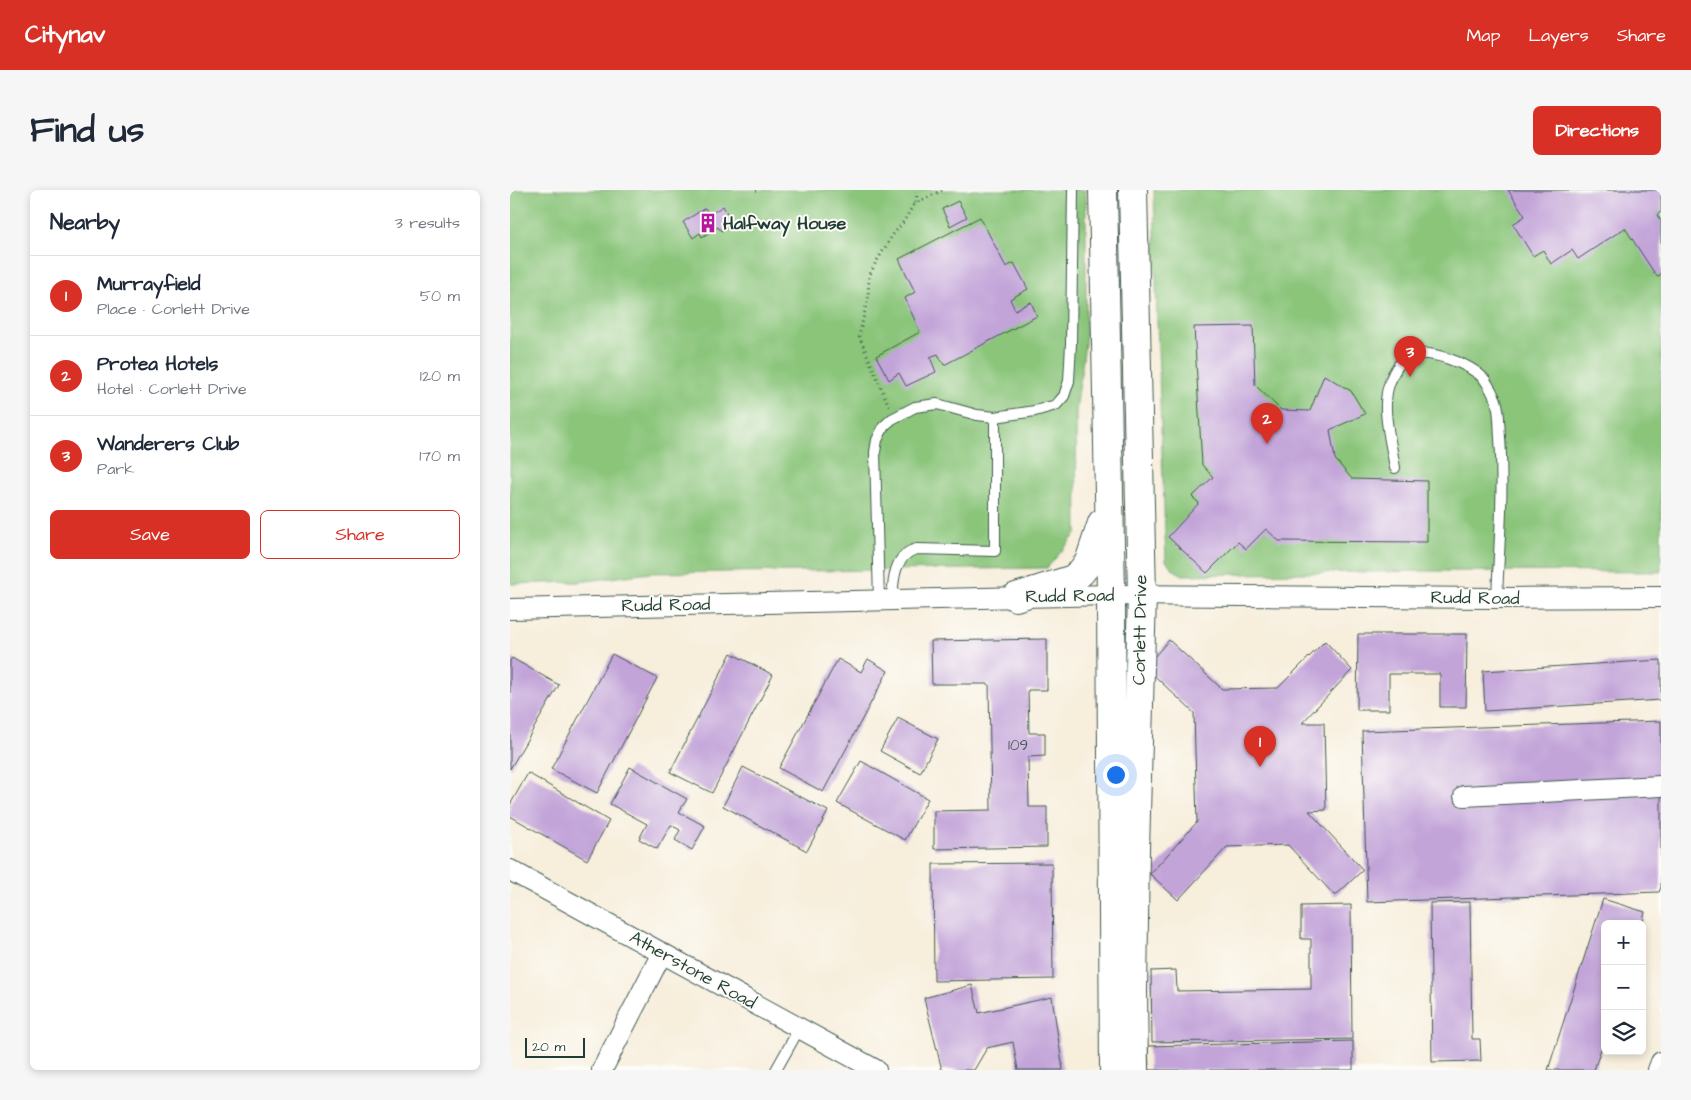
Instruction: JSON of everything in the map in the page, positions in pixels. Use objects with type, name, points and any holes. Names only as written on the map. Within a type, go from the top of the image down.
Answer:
[{"type":"main road","name":"Corlett Drive","points":[[1103,190],[1111,595],[1114,1070]]},
{"type":"main road","name":"Corlett Drive","points":[[1133,190],[1142,595],[1135,841],[1134,1070]]},
{"type":"main road","points":[[1016,597],[1073,579],[1082,572],[1095,548],[1103,521],[1109,486]]},
{"type":"street","name":"Rudd Road","points":[[510,609],[1111,595],[1497,598],[1661,597]]},
{"type":"street","points":[[1464,796],[1661,786]]},
{"type":"street","name":"Atherstone Road","points":[[510,870],[876,1070]]},
{"type":"street","points":[[602,1070],[662,953]]},
{"type":"street","points":[[1658,1070],[1661,1062]]},
{"type":"lane","points":[[885,600],[875,452],[877,440],[884,426],[894,417],[915,408],[937,404],[995,417],[1035,411],[1056,405],[1064,396],[1069,380],[1071,344],[1073,190]]},
{"type":"lane","points":[[1395,468],[1386,404],[1389,383],[1394,372],[1407,358],[1418,354],[1432,355],[1468,368],[1484,379],[1496,402],[1501,448],[1497,598]]},
{"type":"lane","points":[[885,600],[896,568],[904,555],[910,550],[994,551],[995,417]]},
{"type":"lane","points":[[776,1070],[799,1028]]},
{"type":"path","points":[[894,417],[859,336],[868,298],[869,277],[892,236],[914,204],[916,190]]},
{"type":"path","points":[[914,204],[943,190]]},
{"type":"green space","points":[[510,190],[1086,190],[1086,336],[1076,412],[1077,533],[1047,568],[650,573],[578,582],[510,584]]},
{"type":"green space","points":[[1154,190],[1661,190],[1661,572],[1427,571],[1183,575],[1174,570],[1166,561]]},
{"type":"building","points":[[1508,190],[1661,190],[1661,212],[1657,215],[1661,221],[1661,274],[1657,277],[1625,228],[1578,259],[1572,250],[1551,264],[1543,250],[1533,256],[1513,224],[1525,216]]},
{"type":"building","points":[[958,201],[967,217],[950,226],[942,209]]},
{"type":"building","name":"Halfway House","points":[[723,206],[733,224],[721,231],[718,227],[702,237],[700,233],[693,238],[683,222],[705,208],[709,215]]},
{"type":"building","points":[[980,217],[1006,267],[1014,263],[1028,289],[1010,299],[1015,310],[1031,302],[1037,316],[944,365],[938,354],[930,357],[936,372],[906,386],[899,373],[889,380],[876,356],[920,332],[905,298],[915,292],[899,259]]},
{"type":"building","points":[[1253,326],[1255,385],[1281,410],[1310,411],[1324,375],[1351,391],[1365,414],[1330,430],[1335,459],[1352,479],[1427,481],[1427,542],[1279,541],[1266,529],[1246,549],[1238,542],[1207,573],[1168,537],[1199,503],[1192,497],[1213,477],[1202,465],[1194,327]]},
{"type":"building","points":[[1358,634],[1467,634],[1466,707],[1440,707],[1440,674],[1389,674],[1389,710],[1357,710]]},
{"type":"building","points":[[1047,639],[1047,690],[1028,690],[1029,733],[1045,733],[1045,756],[1028,757],[1029,807],[1047,807],[1047,847],[934,849],[934,811],[991,810],[989,684],[932,684],[931,641]]},
{"type":"building","points":[[1169,640],[1222,689],[1278,688],[1325,641],[1352,670],[1302,723],[1324,723],[1326,810],[1309,811],[1363,870],[1335,896],[1288,845],[1227,847],[1178,900],[1150,874],[1197,822],[1194,713],[1145,667]]},
{"type":"building","points":[[731,653],[773,675],[712,793],[670,772]]},
{"type":"building","points":[[612,654],[657,678],[597,793],[551,769]]},
{"type":"building","points":[[512,658],[559,685],[510,769],[510,661]]},
{"type":"building","points":[[838,659],[861,672],[868,659],[888,671],[823,792],[779,768]]},
{"type":"building","points":[[1661,660],[1661,700],[1485,711],[1483,671]]},
{"type":"building","points":[[898,718],[938,739],[920,773],[880,751]]},
{"type":"building","points":[[1661,721],[1661,887],[1659,892],[1367,902],[1362,731]]},
{"type":"building","points":[[861,761],[928,799],[905,840],[837,803]]},
{"type":"building","points":[[630,767],[687,799],[679,812],[705,826],[692,850],[675,840],[680,830],[671,825],[657,849],[639,839],[647,824],[610,804]]},
{"type":"building","points":[[743,767],[828,811],[807,851],[723,806]]},
{"type":"building","points":[[528,773],[609,821],[587,860],[510,816],[510,805]]},
{"type":"building","points":[[1052,863],[1053,979],[934,981],[933,864]]},
{"type":"building","points":[[1603,899],[1645,912],[1643,920],[1601,920],[1601,1049],[1594,1070],[1548,1070]]},
{"type":"building","points":[[1470,902],[1472,1039],[1480,1039],[1481,1061],[1432,1062],[1430,903]]},
{"type":"building","points":[[1351,905],[1352,1039],[1152,1042],[1151,971],[1176,970],[1177,991],[1311,989],[1311,939],[1301,939],[1301,906]]},
{"type":"building","points":[[972,985],[979,1013],[1052,997],[1063,1070],[1018,1070],[1013,1042],[987,1048],[974,1070],[942,1070],[924,998]]},
{"type":"building","points":[[1353,1041],[1353,1070],[1149,1070],[1148,1046]]},
{"type":"place","name":"Halfway House","points":[[708,223]]},
{"type":"place","name":"Wanderers Club","points":[[1410,377]]},
{"type":"place","name":"Protea Hotels","points":[[1267,444]]},
{"type":"place","name":"Murrayfield","points":[[1260,767]]}]
